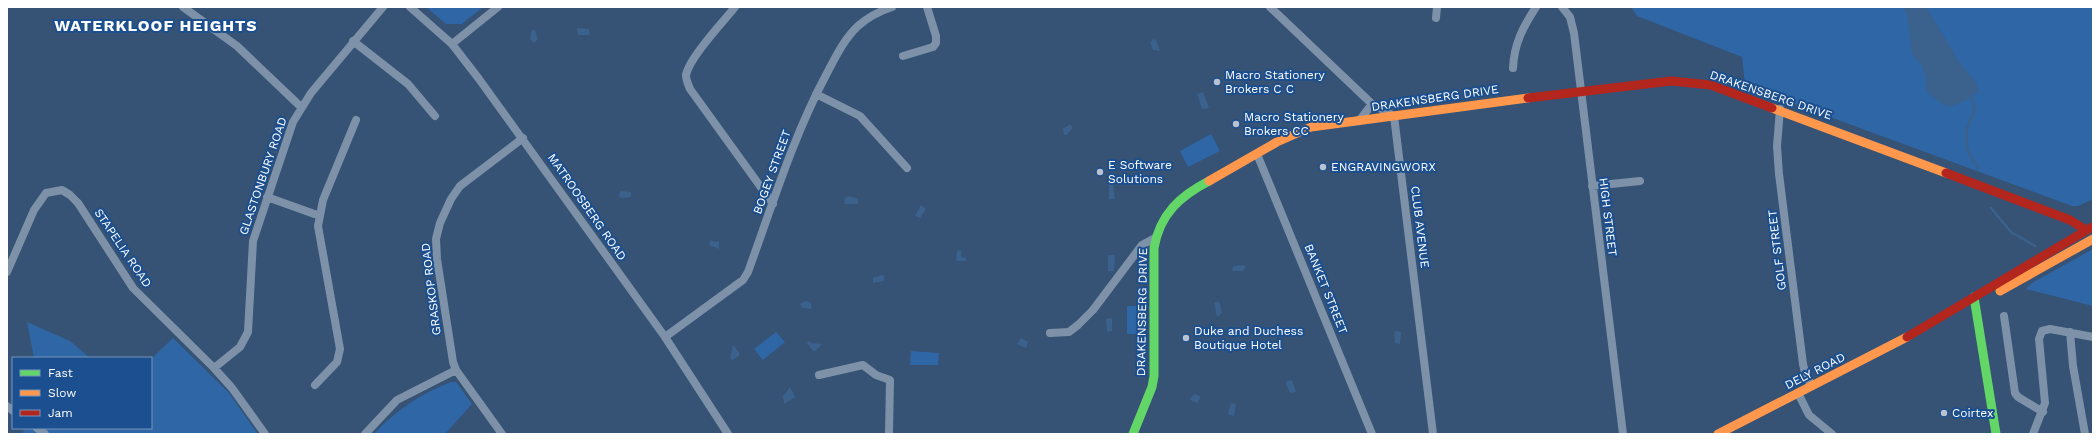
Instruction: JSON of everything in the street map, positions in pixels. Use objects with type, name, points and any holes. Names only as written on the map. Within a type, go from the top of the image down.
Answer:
[{"type":"street","points":[[183,7],[238,46],[301,107]]},
{"type":"street","name":"GLASTONBURY ROAD","points":[[214,368],[240,347],[248,332],[252,247],[283,146],[301,107],[353,41],[383,7]]},
{"type":"street","name":"MATROOSBERG ROAD","points":[[410,7],[452,44],[523,138],[665,337],[728,434]]},
{"type":"street","points":[[452,44],[498,7]]},
{"type":"street","points":[[735,7],[695,58],[688,69],[686,81],[694,96],[773,204]]},
{"type":"street","name":"BOGEY STREET","points":[[665,337],[743,280],[748,272],[790,154],[816,94],[838,53],[857,27],[866,20],[892,7]]},
{"type":"street","points":[[903,56],[933,46],[936,43],[936,36],[927,7]]},
{"type":"street","points":[[1270,7],[1372,104],[1394,116]]},
{"type":"street","points":[[1436,18],[1437,7]]},
{"type":"street","points":[[1514,68],[1516,43],[1524,26],[1536,7]]},
{"type":"street","name":"HIGH STREET","points":[[1562,7],[1572,22],[1623,434]]},
{"type":"street","points":[[353,41],[408,84],[435,116]]},
{"type":"street","name":"DRAKENSBERG DRIVE","points":[[1132,434],[1152,387],[1154,376],[1153,262],[1155,238],[1166,216],[1180,200],[1257,154],[1311,127],[1580,91],[1685,81],[1711,85],[1780,109],[2091,229]]},
{"type":"street","points":[[816,94],[860,116],[907,168]]},
{"type":"street","name":"DRAKENSBERG DRIVE","points":[[1358,121],[1372,104]]},
{"type":"street","name":"GOLF STREET","points":[[1780,109],[1777,146],[1779,174],[1803,364],[1806,377],[1812,385]]},
{"type":"street","name":"CLUB AVENUE","points":[[1394,116],[1433,434]]},
{"type":"street","points":[[315,385],[337,362],[340,349],[318,226],[323,200],[356,120]]},
{"type":"street","name":"GRASKOP ROAD","points":[[502,434],[456,370],[450,351],[437,259],[437,235],[451,199],[460,186],[523,138]]},
{"type":"street","name":"BANKET STREET","points":[[1257,154],[1372,434]]},
{"type":"street","points":[[1592,186],[1640,181]]},
{"type":"street","name":"STAPELIA ROAD","points":[[7,272],[40,201],[46,193],[62,190],[70,195],[78,203],[134,288],[232,388],[265,434]]},
{"type":"street","points":[[267,198],[320,216]]},
{"type":"street","points":[[2061,258],[2091,229]]},
{"type":"street","name":"DELY ROAD","points":[[1974,302],[2091,229]]},
{"type":"street","points":[[1050,333],[1069,332],[1078,325],[1092,310],[1142,245],[1155,238]]},
{"type":"street","name":"DELY ROAD","points":[[1718,434],[2061,258],[2093,239]]},
{"type":"street","points":[[1974,302],[1996,434]]},
{"type":"street","points":[[2004,316],[2015,393],[2018,397],[2043,412]]},
{"type":"street","points":[[2033,434],[2046,403],[2040,333],[2046,329],[2093,337]]},
{"type":"street","points":[[2070,332],[2073,366],[2085,434]]},
{"type":"street","points":[[819,375],[863,365],[876,375],[890,380],[889,434]]},
{"type":"street","points":[[365,434],[397,400],[456,370]]},
{"type":"street","points":[[1798,393],[1802,405],[1809,415],[1832,434]]},
{"type":"shaded area","points":[[426,7],[483,7],[462,24],[446,24]]},
{"type":"shaded area","points":[[1631,7],[2093,7],[2093,199],[2078,206],[2072,206],[1745,86],[1742,57],[1637,16]]},
{"type":"shaded area","points":[[1902,7],[1926,7],[1958,60],[1977,84],[1978,92],[1963,102],[1951,106],[1940,103],[1926,90],[1926,78],[1922,66],[1912,54],[1907,14]]},
{"type":"shaded area","points":[[578,28],[589,29],[590,35],[578,35]]},
{"type":"shaded area","points":[[535,30],[538,39],[534,43],[530,39],[531,32]]},
{"type":"shaded area","points":[[1153,39],[1156,40],[1160,51],[1153,50],[1150,43]]},
{"type":"shaded area","points":[[1203,92],[1209,108],[1202,109],[1197,94]]},
{"type":"shaded area","points":[[1070,124],[1073,128],[1066,135],[1064,135],[1063,129]]},
{"type":"shaded area","points":[[1211,134],[1220,151],[1188,167],[1180,151]]},
{"type":"shaded area","points":[[1109,184],[1113,184],[1115,199],[1109,199]]},
{"type":"shaded area","points":[[620,191],[631,192],[631,197],[621,198],[619,196]]},
{"type":"shaded area","points":[[849,196],[858,199],[858,204],[844,204],[845,198]]},
{"type":"shaded area","points":[[921,205],[926,209],[920,218],[915,216]]},
{"type":"shaded area","points":[[710,240],[715,242],[719,241],[719,249],[709,245]]},
{"type":"shaded area","points":[[2093,249],[2093,306],[2026,289],[2032,283]]},
{"type":"shaded area","points":[[957,250],[962,251],[961,257],[966,258],[966,261],[956,261]]},
{"type":"shaded area","points":[[1108,255],[1115,255],[1114,271],[1108,271]]},
{"type":"shaded area","points":[[1243,265],[1246,267],[1243,271],[1233,271],[1232,268],[1234,266]]},
{"type":"shaded area","points":[[882,275],[884,276],[884,281],[873,283],[873,278]]},
{"type":"shaded area","points":[[806,301],[811,303],[812,309],[802,308],[800,304]]},
{"type":"shaded area","points":[[1218,301],[1222,313],[1217,317],[1214,303]]},
{"type":"shaded area","points":[[1127,306],[1140,306],[1140,334],[1127,334]]},
{"type":"shaded area","points":[[1112,318],[1112,331],[1107,332],[1106,319]]},
{"type":"shaded area","points":[[27,322],[70,341],[89,357],[34,357]]},
{"type":"shaded area","points":[[1396,331],[1401,332],[1400,344],[1395,343],[1394,333]]},
{"type":"shaded area","points":[[776,332],[785,342],[763,360],[754,349]]},
{"type":"shaded area","points":[[173,338],[229,393],[258,434],[22,434],[24,429],[152,429],[152,358]]},
{"type":"shaded area","points":[[1021,338],[1028,342],[1026,348],[1017,344]]},
{"type":"shaded area","points":[[809,341],[811,343],[822,344],[814,352],[807,343]]},
{"type":"shaded area","points":[[733,345],[739,352],[739,356],[732,360],[730,358]]},
{"type":"shaded area","points":[[911,351],[939,353],[938,365],[910,365]]},
{"type":"shaded area","points":[[1292,380],[1296,392],[1290,393],[1286,384],[1287,381]]},
{"type":"shaded area","points":[[451,382],[456,382],[472,404],[445,434],[374,434],[391,417],[419,397]]},
{"type":"shaded area","points":[[790,387],[795,397],[784,404],[783,396]]},
{"type":"shaded area","points":[[1195,394],[1201,397],[1197,403],[1189,399]]},
{"type":"shaded area","points":[[1231,403],[1236,404],[1234,416],[1228,414]]},
{"type":"waterway","points":[[1971,96],[1975,110],[1966,130],[1967,149],[1978,169]]},
{"type":"waterway","points":[[1991,208],[2011,232],[2035,246]]},
{"type":"traffic: fast","points":[[1133,434],[1152,387],[1154,376],[1154,248],[1157,236],[1161,225],[1173,207],[1189,193],[1209,181]]},
{"type":"traffic: fast","points":[[1974,297],[1996,434]]},
{"type":"traffic: slow","points":[[1209,181],[1277,142],[1311,127],[1528,98]]},
{"type":"traffic: slow","points":[[1772,108],[1946,173]]},
{"type":"traffic: slow","points":[[2000,291],[2093,239]]},
{"type":"traffic: slow","points":[[1718,434],[1907,337]]},
{"type":"traffic: jam","points":[[1528,98],[1671,81],[1711,85],[1772,108]]},
{"type":"traffic: jam","points":[[1946,173],[2070,220],[2086,230]]},
{"type":"traffic: jam","points":[[1907,337],[2092,227]]},
{"type":"place","name":"Macro Stationery Brokers C C","points":[[1217,82]]},
{"type":"place","name":"Macro Stationery Brokers CC","points":[[1236,124]]},
{"type":"place","name":"ENGRAVINGWORX","points":[[1323,167]]},
{"type":"place","name":"E Software Solutions","points":[[1100,172]]},
{"type":"place","name":"Duke and Duchess Boutique Hotel","points":[[1186,338]]},
{"type":"place","name":"Coirtex","points":[[1944,413]]},
{"type":"district","name":"WATERKLOOF HEIGHTS","points":[[156,25]]}]
